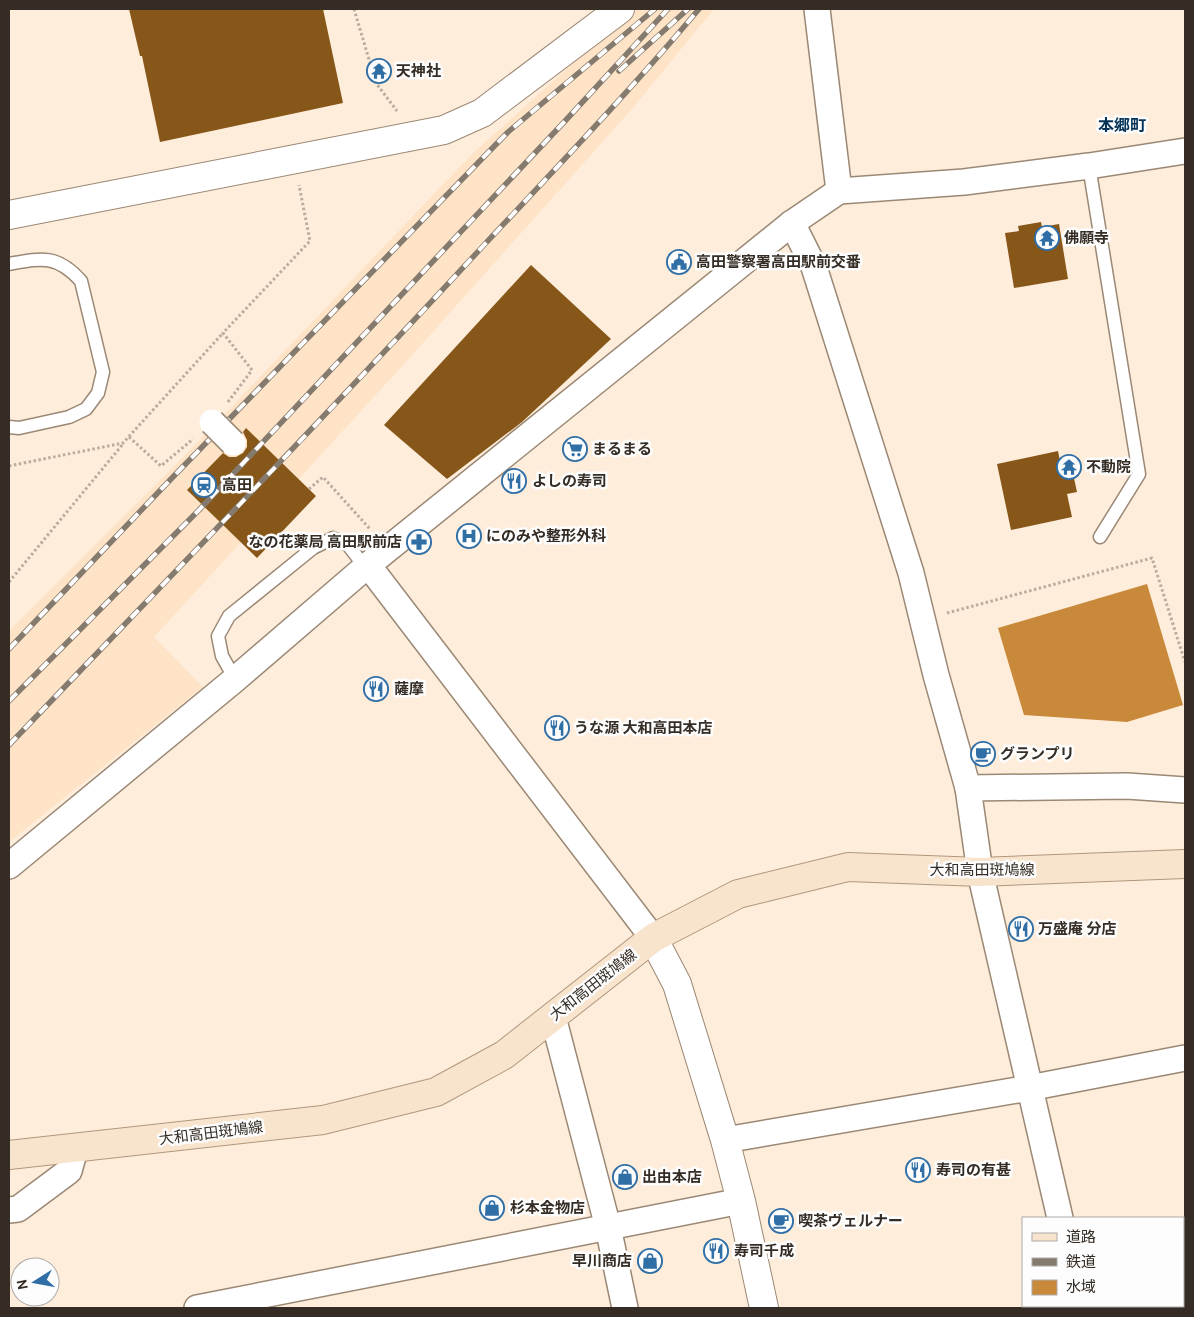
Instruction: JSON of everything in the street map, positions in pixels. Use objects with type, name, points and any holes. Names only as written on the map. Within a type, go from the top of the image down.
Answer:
[{"type":"main road","name":"大和高田斑鳩線","points":[[9,1155],[323,1120],[436,1092],[504,1055],[653,938],[738,894],[848,867],[980,872],[1185,864]]},
{"type":"street","points":[[9,215],[444,130],[482,113],[620,9]]},
{"type":"street","points":[[817,9],[838,190]]},
{"type":"street","points":[[9,866],[235,679],[366,566],[792,223],[838,190],[964,182],[1089,166],[1185,151]]},
{"type":"street","points":[[792,223],[814,267],[908,564],[968,788],[980,872],[1060,1217]]},
{"type":"street","points":[[212,422],[233,443]]},
{"type":"street","points":[[366,566],[653,938],[676,984],[724,1140],[764,1308]]},
{"type":"street","points":[[968,788],[1127,786],[1185,790]]},
{"type":"street","points":[[553,1016],[608,1227],[625,1308]]},
{"type":"street","points":[[724,1140],[1029,1088],[1185,1058]]},
{"type":"street","points":[[9,1210],[18,1209],[69,1171],[75,1149]]},
{"type":"street","points":[[197,1308],[740,1202]]},
{"type":"lane","points":[[1089,166],[1139,474],[1100,537]]},
{"type":"lane","points":[[9,264],[39,258],[51,260],[62,264],[81,281],[102,372],[98,393],[86,409],[78,414],[68,418],[19,428],[9,427]]},
{"type":"lane","points":[[235,679],[222,656],[218,636],[228,616],[313,548],[333,538],[348,545],[366,566]]},
{"type":"path","points":[[354,9],[376,83],[415,135]]},
{"type":"path","points":[[9,582],[123,443],[310,241],[293,160]]},
{"type":"path","points":[[129,437],[161,466],[212,422],[252,370],[223,333]]},
{"type":"path","points":[[9,466],[123,443]]},
{"type":"path","points":[[309,489],[323,477],[374,534]]},
{"type":"path","points":[[922,620],[1152,558],[1185,662]]},
{"type":"shaded area","points":[[631,9],[714,9],[631,110],[405,363],[154,637],[203,687],[9,842],[9,631],[200,440],[471,155]]},
{"type":"water","points":[[1147,584],[1183,705],[1127,722],[1024,715],[998,628]]},
{"type":"building","points":[[129,9],[323,9],[343,103],[160,142],[142,56],[140,56]]},
{"type":"building","points":[[1041,222],[1042,227],[1059,224],[1068,279],[1014,288],[1005,233],[1019,231],[1018,226]]},
{"type":"building","points":[[531,265],[611,339],[522,422],[447,479],[384,425]]},
{"type":"building","points":[[246,428],[316,496],[257,558],[187,490],[223,453],[229,457],[236,457],[243,453],[247,447],[247,440],[243,432]]},
{"type":"building","points":[[1058,451],[1062,471],[1072,469],[1077,492],[1067,494],[1072,517],[1011,530],[997,464]]},
{"type":"railway","points":[[9,649],[508,132],[655,9]]},
{"type":"railway","points":[[9,701],[199,510],[668,9]]},
{"type":"railway","points":[[619,71],[688,9]]},
{"type":"railway","points":[[9,745],[425,308],[620,99],[699,9]]},
{"type":"place","name":"天神社","points":[[379,71]]},
{"type":"place","name":"佛願寺","points":[[1047,238]]},
{"type":"place","name":"高田警察署高田駅前交番","points":[[679,262]]},
{"type":"place","name":"まるまる","points":[[575,449]]},
{"type":"place","name":"不動院","points":[[1069,467]]},
{"type":"place","name":"よしの寿司","points":[[514,481]]},
{"type":"place","name":"高田","points":[[204,485]]},
{"type":"place","name":"にのみや整形外科","points":[[469,536]]},
{"type":"place","name":"なの花薬局 高田駅前店","points":[[419,542]]},
{"type":"place","name":"薩摩","points":[[376,689]]},
{"type":"place","name":"うな源 大和高田本店","points":[[557,728]]},
{"type":"place","name":"グランプリ","points":[[983,754]]},
{"type":"place","name":"万盛庵 分店","points":[[1021,929]]},
{"type":"place","name":"寿司の有甚","points":[[918,1170]]},
{"type":"place","name":"出由本店","points":[[625,1177]]},
{"type":"place","name":"杉本金物店","points":[[492,1208]]},
{"type":"place","name":"喫茶ヴェルナー","points":[[781,1221]]},
{"type":"place","name":"寿司千成","points":[[716,1251]]},
{"type":"place","name":"早川商店","points":[[650,1261]]},
{"type":"district","name":"本郷町","points":[[1122,125]]}]
